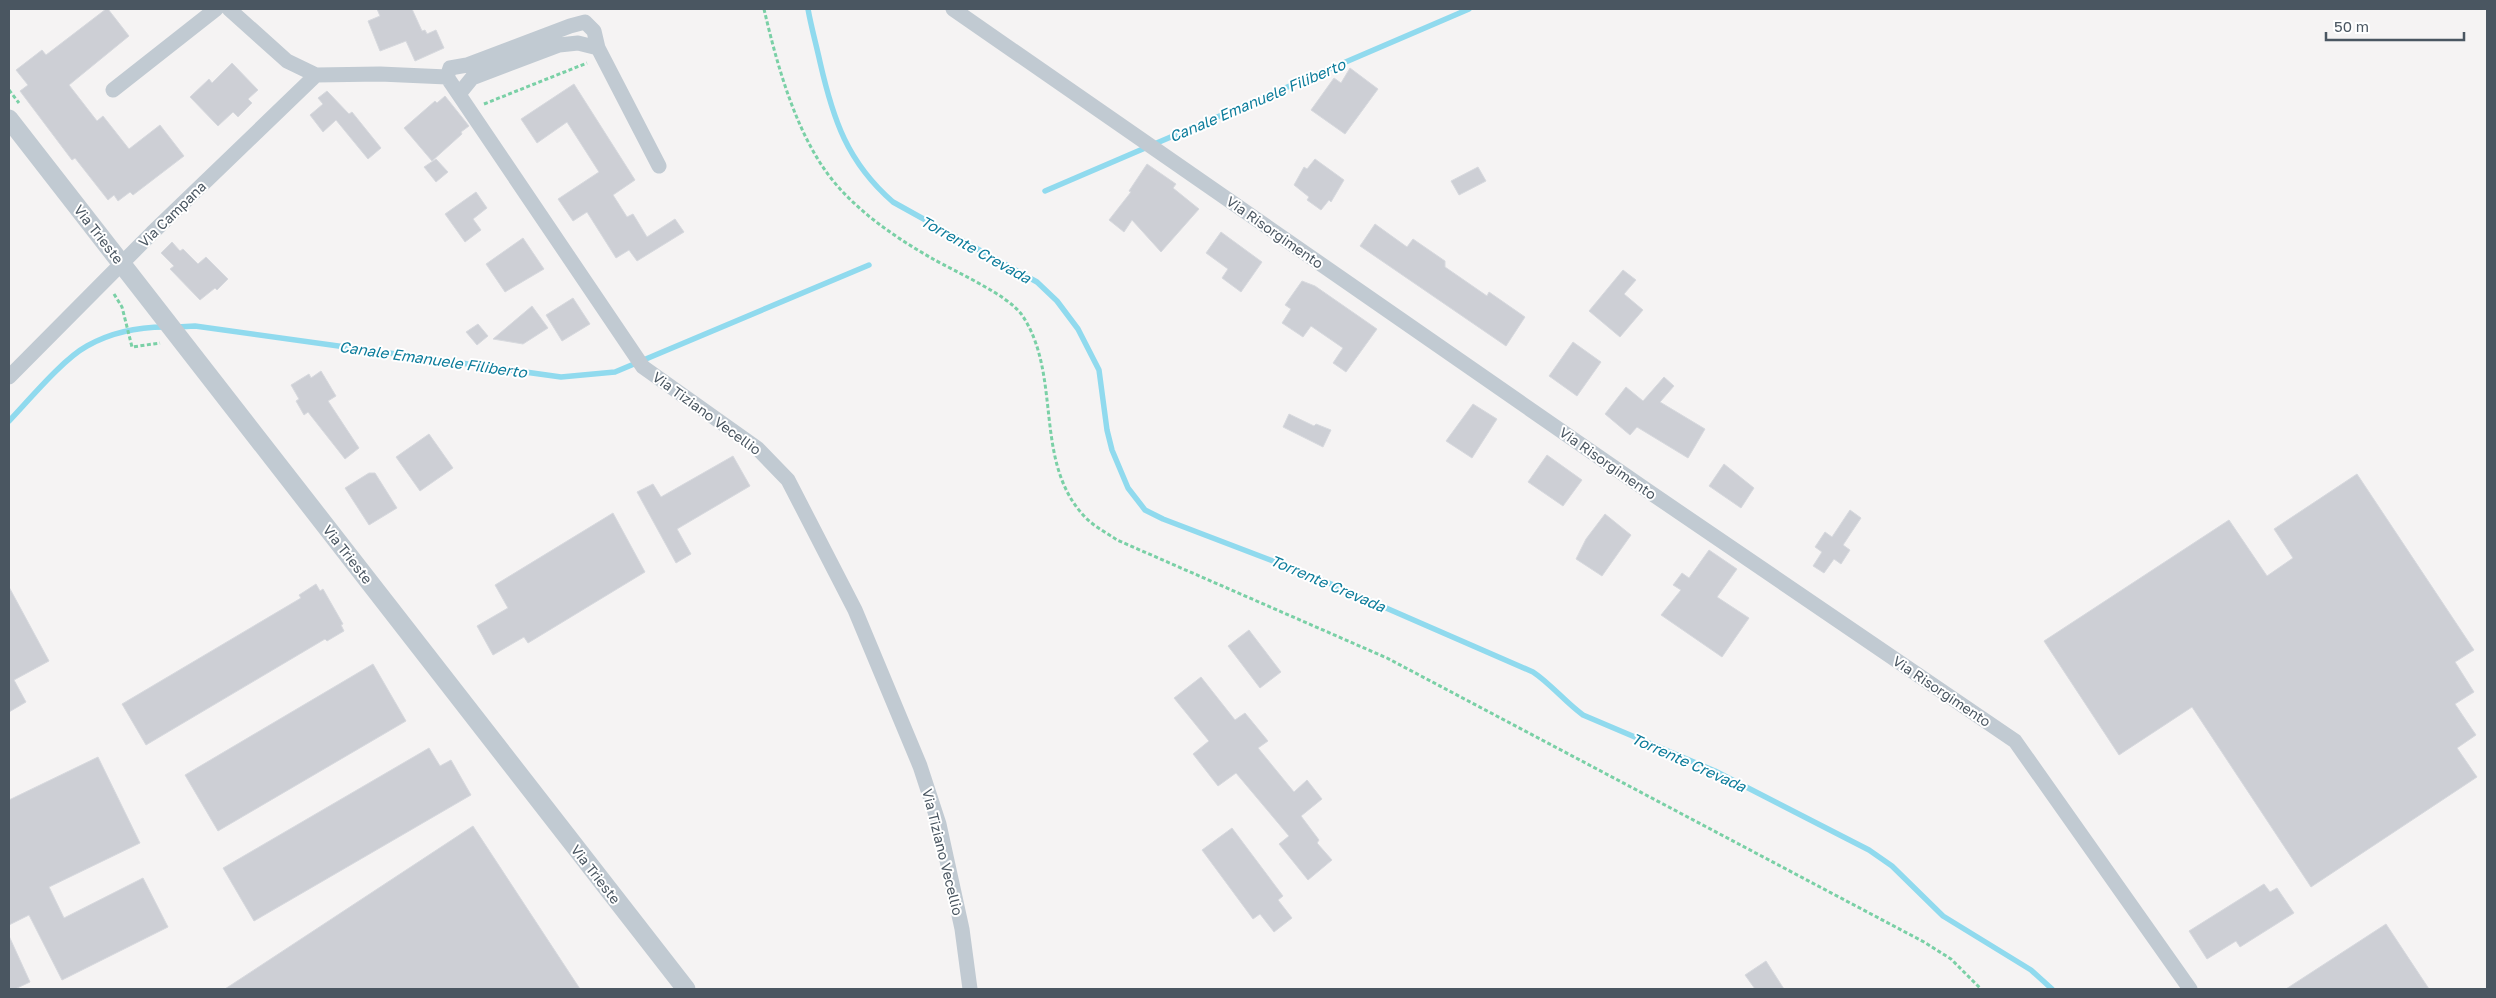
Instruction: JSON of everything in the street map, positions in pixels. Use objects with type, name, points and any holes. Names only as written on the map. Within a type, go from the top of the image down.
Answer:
[{"type":"street","points":[[113,90],[216,9]]},
{"type":"street","points":[[229,9],[287,62],[316,75],[380,74],[447,77],[450,68],[468,65],[585,22],[594,31],[600,52],[659,166]]},
{"type":"street","name":"Via Risorgimento","points":[[953,9],[1648,491],[2015,741],[2190,989]]},
{"type":"street","points":[[459,94],[472,78],[558,44],[578,43],[600,52]]},
{"type":"street","name":"Via Campana","points":[[9,377],[122,263],[316,75]]},
{"type":"street","name":"Via Tiziano Vecellio","points":[[447,77],[639,361],[758,448],[788,480],[855,610],[920,766],[939,824],[965,945],[970,989]]},
{"type":"street","name":"Via Trieste","points":[[9,119],[686,989]]},
{"type":"path","points":[[764,9],[800,125],[824,169],[842,191],[867,215],[908,245],[999,295],[1021,314],[1032,336],[1042,372],[1054,456],[1075,505],[1088,520],[1117,540],[1386,658],[1628,785],[1924,942],[1951,959],[1981,989]]},
{"type":"path","points":[[469,109],[600,52]]},
{"type":"path","points":[[112,291],[125,316],[129,344]]},
{"type":"building","points":[[108,9],[129,36],[69,85],[97,121],[103,116],[129,149],[160,125],[184,156],[133,195],[130,192],[118,201],[114,195],[108,200],[75,158],[72,160],[20,91],[28,85],[16,70],[42,50],[46,55]]},
{"type":"building","points":[[377,9],[412,9],[422,31],[425,30],[427,34],[436,30],[444,48],[415,61],[406,41],[380,51],[368,21],[380,16]]},
{"type":"building","points":[[232,63],[258,90],[248,99],[252,103],[238,117],[233,112],[218,126],[190,97],[209,79],[212,83]]},
{"type":"building","points":[[1350,68],[1378,89],[1345,134],[1311,110],[1334,78],[1341,83]]},
{"type":"building","points":[[574,84],[635,180],[613,195],[627,217],[633,214],[647,237],[675,219],[684,232],[637,261],[629,250],[616,258],[587,212],[573,221],[558,199],[599,172],[567,122],[537,143],[521,119]]},
{"type":"building","points":[[327,91],[349,114],[352,112],[381,148],[368,159],[336,120],[323,132],[310,115],[323,104],[318,98]]},
{"type":"building","points":[[445,96],[469,126],[432,161],[404,128],[435,101],[437,103]]},
{"type":"building","points":[[436,159],[448,172],[436,182],[424,167]]},
{"type":"building","points":[[1315,159],[1344,180],[1331,202],[1329,200],[1321,210],[1307,200],[1309,197],[1294,185],[1304,167],[1307,169]]},
{"type":"building","points":[[1147,164],[1176,184],[1173,188],[1199,209],[1161,252],[1132,220],[1124,232],[1109,220],[1131,192],[1129,191]]},
{"type":"building","points":[[1478,167],[1486,181],[1459,195],[1451,181]]},
{"type":"building","points":[[476,192],[487,208],[473,219],[481,230],[465,242],[445,214]]},
{"type":"building","points":[[1375,224],[1407,247],[1413,239],[1445,261],[1445,267],[1487,296],[1489,292],[1525,317],[1506,346],[1360,246]]},
{"type":"building","points":[[1221,232],[1262,262],[1241,292],[1222,278],[1228,269],[1206,253]]},
{"type":"building","points":[[523,238],[544,269],[505,292],[486,264]]},
{"type":"building","points":[[172,242],[180,251],[183,249],[198,264],[206,257],[228,279],[217,290],[215,288],[200,300],[170,269],[174,266],[161,253]]},
{"type":"building","points":[[1623,270],[1636,280],[1624,294],[1643,310],[1620,337],[1589,311]]},
{"type":"building","points":[[1302,281],[1315,286],[1377,329],[1346,372],[1333,363],[1343,348],[1311,326],[1303,337],[1282,323],[1291,309],[1285,305]]},
{"type":"building","points":[[573,298],[590,324],[562,341],[546,315]]},
{"type":"building","points":[[532,306],[548,328],[523,344],[493,339]]},
{"type":"building","points":[[478,324],[488,336],[477,345],[466,332]]},
{"type":"building","points":[[1573,342],[1601,362],[1577,396],[1549,376]]},
{"type":"building","points":[[321,371],[336,396],[328,401],[359,448],[345,459],[308,412],[304,415],[296,401],[299,399],[291,385],[309,374],[311,378]]},
{"type":"building","points":[[1664,377],[1674,386],[1660,402],[1705,429],[1688,458],[1637,427],[1630,435],[1605,414],[1626,387],[1643,401]]},
{"type":"building","points":[[1473,404],[1497,419],[1472,458],[1446,441]]},
{"type":"building","points":[[1289,414],[1314,426],[1316,424],[1331,430],[1323,447],[1283,427]]},
{"type":"building","points":[[429,434],[453,468],[420,491],[396,457]]},
{"type":"building","points":[[1547,455],[1582,480],[1563,506],[1528,482]]},
{"type":"building","points":[[733,456],[750,486],[677,529],[691,554],[676,563],[637,492],[653,484],[661,497]]},
{"type":"building","points":[[1724,464],[1754,488],[1741,508],[1709,486]]},
{"type":"building","points":[[369,473],[375,473],[397,508],[369,525],[345,488]]},
{"type":"building","points":[[2357,474],[2474,650],[2455,662],[2474,692],[2455,704],[2476,735],[2457,748],[2477,777],[2311,887],[2192,707],[2119,755],[2044,641],[2229,520],[2267,576],[2293,558],[2274,529]]},
{"type":"building","points":[[1850,510],[1861,518],[1843,545],[1850,550],[1841,564],[1834,559],[1824,573],[1813,566],[1822,552],[1815,547],[1825,532],[1832,537]]},
{"type":"building","points":[[613,513],[645,572],[528,643],[524,637],[493,655],[477,626],[508,608],[495,585]]},
{"type":"building","points":[[1605,514],[1631,535],[1602,576],[1576,559],[1586,539]]},
{"type":"building","points":[[1709,550],[1737,569],[1717,597],[1749,618],[1722,657],[1661,615],[1681,590],[1673,585],[1682,573],[1689,578]]},
{"type":"building","points":[[316,584],[320,591],[323,589],[343,624],[341,625],[344,631],[327,641],[325,639],[146,745],[122,704],[301,598],[299,595]]},
{"type":"building","points":[[9,587],[49,661],[14,680],[26,702],[9,712]]},
{"type":"building","points":[[1249,630],[1281,672],[1260,688],[1228,646]]},
{"type":"building","points":[[373,664],[406,721],[218,831],[185,775]]},
{"type":"building","points":[[1201,677],[1235,720],[1245,713],[1268,741],[1258,748],[1294,792],[1307,780],[1322,799],[1301,816],[1319,840],[1317,843],[1332,860],[1308,880],[1279,844],[1289,836],[1236,773],[1218,786],[1193,754],[1209,741],[1174,698]]},
{"type":"building","points":[[429,748],[440,766],[451,760],[471,795],[254,921],[223,868]]},
{"type":"building","points":[[98,757],[140,843],[49,887],[64,918],[143,878],[168,927],[62,980],[29,915],[9,925],[9,800]]},
{"type":"building","points":[[473,826],[580,989],[225,989]]},
{"type":"building","points":[[1232,828],[1283,896],[1278,900],[1292,918],[1274,932],[1260,914],[1253,919],[1202,850]]},
{"type":"building","points":[[2264,884],[2270,892],[2277,888],[2294,913],[2240,947],[2236,941],[2207,959],[2189,931]]},
{"type":"building","points":[[2386,924],[2429,989],[2286,989]]},
{"type":"building","points":[[9,936],[30,982],[15,989],[9,989]]},
{"type":"building","points":[[1766,961],[1784,989],[1755,989],[1745,975]]},
{"type":"waterway","name":"Torrente Crevada","points":[[808,9],[825,83],[837,121],[853,155],[877,187],[893,202],[1037,282],[1057,301],[1078,329],[1099,370],[1107,430],[1112,450],[1128,488],[1145,510],[1163,519],[1315,577],[1533,672],[1583,715],[1715,771],[1869,850],[1892,866],[1943,916],[2031,970],[2052,989]]},
{"type":"waterway","name":"Canale Emanuele Filiberto","points":[[1045,191],[1469,9]]},
{"type":"waterway","name":"Canale Emanuele Filiberto","points":[[177,327],[195,326],[561,377],[615,372],[869,265]]},
{"type":"waterway","name":"Canale Emanuele Filiberto","points":[[9,421],[57,370],[87,346],[96,341],[125,332],[165,327]]}]
